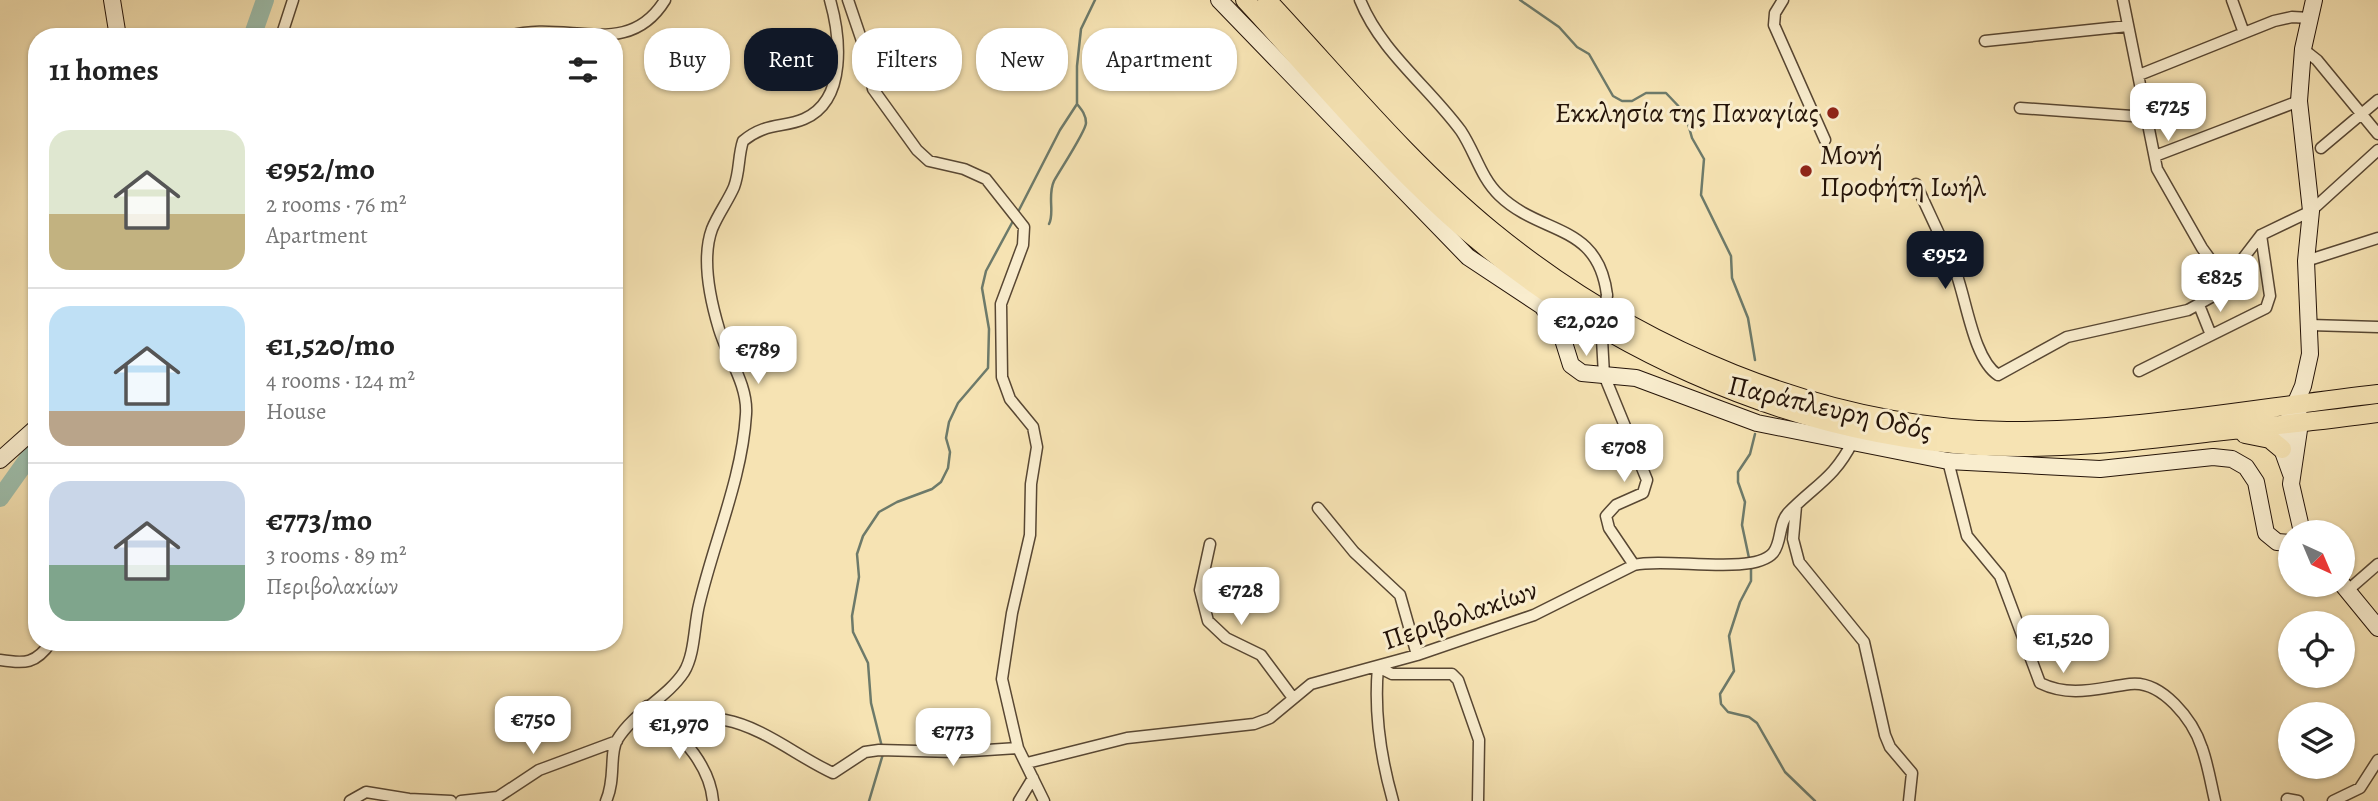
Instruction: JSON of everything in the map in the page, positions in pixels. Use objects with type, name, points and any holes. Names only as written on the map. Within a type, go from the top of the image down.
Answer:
[{"type":"main road","points":[[1245,0],[1413,180],[1464,229],[1575,309],[1675,366],[1794,412],[1852,427],[1949,443],[2009,447],[2072,446],[2378,413]]},
{"type":"main road","points":[[1267,0],[1424,168],[1493,232],[1628,322],[1681,351],[1788,394],[1844,409],[1978,429],[2105,427],[2378,394]]},
{"type":"main road","points":[[2214,432],[2259,435],[2270,439],[2282,449]]},
{"type":"street","points":[[113,0],[117,28]]},
{"type":"street","points":[[284,28],[293,0]]},
{"type":"street","points":[[623,34],[654,18],[665,0]]},
{"type":"street","points":[[606,801],[615,772],[613,758],[617,741],[647,706],[672,686],[688,663],[699,604],[736,472],[744,427],[745,397],[711,298],[707,253],[712,230],[735,185],[743,141],[770,126],[809,116],[822,103],[835,80],[838,36],[830,0]]},
{"type":"street","points":[[848,0],[865,50],[873,89],[917,150],[929,161],[964,169],[986,179],[1020,221],[1026,236],[1009,278],[1000,315],[1005,388],[1032,427],[1037,447],[1031,484],[1030,535],[1012,613],[1002,680],[1018,748],[1044,801]]},
{"type":"street","name":"Παράπλευρη Οδός","points":[[1219,0],[1468,257],[1542,306],[1552,317],[1571,365],[1582,373],[1636,378],[1756,423],[1948,461],[2100,469],[2213,457],[2232,458],[2246,467],[2256,482],[2266,533],[2278,542]]},
{"type":"street","points":[[1360,0],[1377,36],[1426,88],[1468,141],[1487,181],[1520,211],[1573,235],[1586,246],[1605,274],[1607,295],[1602,338],[1604,375],[1647,480],[1643,493],[1616,505],[1606,516],[1616,540],[1634,565]]},
{"type":"street","points":[[1783,0],[1775,13],[1774,25],[1825,140]]},
{"type":"street","points":[[2123,0],[2146,117],[2162,180],[2226,281]]},
{"type":"street","points":[[2232,0],[2244,33]]},
{"type":"street","points":[[2299,520],[2293,499],[2291,474],[2296,404],[2308,368],[2310,325],[2306,261],[2311,211],[2299,101],[2303,49],[2314,0]]},
{"type":"street","points":[[2139,75],[2283,18],[2310,18]]},
{"type":"street","points":[[1985,41],[2128,26]]},
{"type":"street","points":[[2303,49],[2317,60],[2378,134]]},
{"type":"street","points":[[2321,148],[2378,100]]},
{"type":"street","points":[[2155,156],[2299,101]]},
{"type":"street","points":[[2020,108],[2146,117]]},
{"type":"street","points":[[1916,184],[1955,270],[1978,345],[1987,365],[1998,375],[2067,337],[2199,305],[2215,295],[2261,235],[2311,211],[2378,150]]},
{"type":"street","points":[[2140,371],[2261,312],[2269,302],[2261,235]]},
{"type":"street","points":[[2306,261],[2378,238]]},
{"type":"street","points":[[2199,305],[2211,335]]},
{"type":"street","points":[[2310,325],[2378,327]]},
{"type":"street","points":[[2291,474],[2282,449],[2293,424]]},
{"type":"street","points":[[0,460],[28,435]]},
{"type":"street","name":"Περιβολακίων","points":[[1027,763],[1127,738],[1246,726],[1270,718],[1311,684],[1417,655],[1534,615],[1634,565],[1650,562],[1741,564],[1764,560],[1777,545],[1785,517],[1832,476],[1853,441]]},
{"type":"street","points":[[1948,461],[1967,536],[2000,576],[2040,683],[2054,690],[2078,693],[2134,684],[2149,685],[2158,691],[2181,712],[2202,747],[2214,801]]},
{"type":"street","points":[[1796,506],[1793,539],[1799,562],[1864,642],[1885,735],[1890,747],[1912,773],[1909,801]]},
{"type":"street","points":[[1318,508],[1354,552],[1400,595],[1417,655]]},
{"type":"street","points":[[1210,544],[1200,590],[1208,621],[1226,638],[1262,655],[1293,698]]},
{"type":"street","points":[[2356,579],[2378,564]]},
{"type":"street","points":[[2352,597],[2378,628]]},
{"type":"street","points":[[0,660],[29,664],[45,651]]},
{"type":"street","points":[[1393,801],[1383,766],[1378,667],[1392,674],[1452,674],[1458,680],[1479,740],[1478,801]]},
{"type":"street","points":[[647,706],[688,745],[706,774],[713,801]]},
{"type":"street","points":[[659,716],[725,720],[748,728],[832,773],[865,752],[956,752],[1018,748]]},
{"type":"street","points":[[461,801],[498,797],[539,770],[617,741]]},
{"type":"street","points":[[2333,801],[2360,788],[2378,760]]},
{"type":"street","points":[[1019,801],[1033,778]]},
{"type":"street","points":[[350,801],[366,792],[409,799],[451,801]]},
{"type":"waterway","points":[[255,28],[265,0]]},
{"type":"waterway","points":[[1018,212],[1060,130],[1077,104],[1081,29],[1095,0]]},
{"type":"waterway","points":[[1520,0],[1559,27],[1577,47],[1589,54],[1613,96],[1622,101],[1632,101],[1646,93],[1666,93],[1685,113],[1692,138],[1704,159],[1701,195],[1731,256],[1732,278],[1748,318],[1755,360]]},
{"type":"waterway","points":[[1049,224],[1054,181],[1086,123],[1077,104]]},
{"type":"waterway","points":[[882,747],[871,703],[868,663],[853,632],[852,616],[859,577],[857,554],[863,536],[879,512],[932,489],[941,482],[948,468],[950,452],[946,438],[949,422],[958,403],[988,368],[989,329],[982,288],[986,271],[1013,221]]},
{"type":"waterway","points":[[1749,558],[1742,525],[1745,502],[1738,482],[1738,472],[1750,454],[1755,434]]},
{"type":"waterway","points":[[0,498],[28,459]]},
{"type":"waterway","points":[[1751,568],[1751,581],[1740,602],[1729,636],[1734,671],[1720,694],[1721,704],[1728,712],[1749,717],[1757,723],[1785,772],[1815,801]]},
{"type":"waterway","points":[[869,801],[883,754]]},
{"type":"place","name":"Εκκλησία της Παναγίας","points":[[1833,113]]},
{"type":"place","name":"Μονή Προφήτη Ιωήλ","points":[[1806,171]]}]
